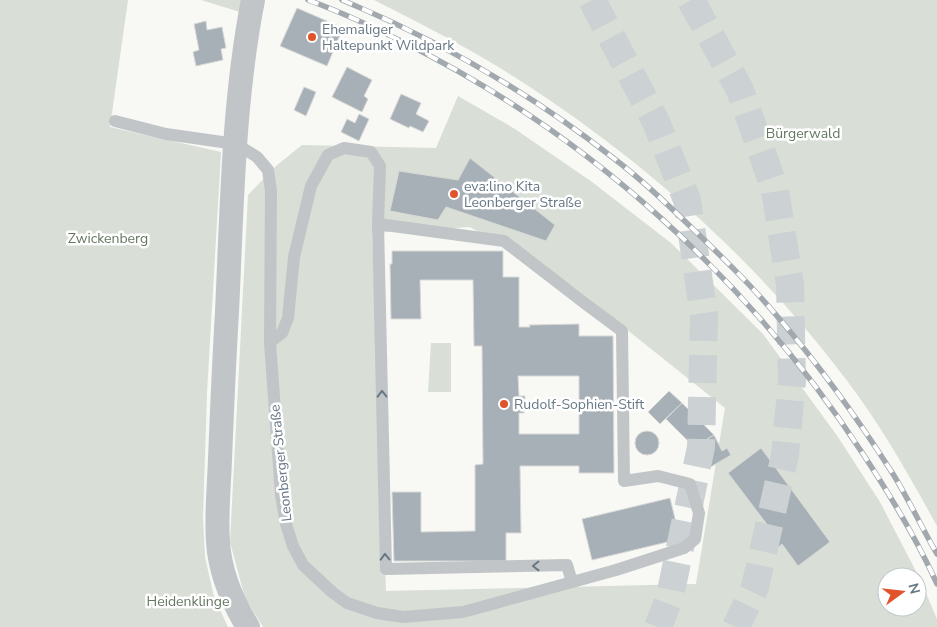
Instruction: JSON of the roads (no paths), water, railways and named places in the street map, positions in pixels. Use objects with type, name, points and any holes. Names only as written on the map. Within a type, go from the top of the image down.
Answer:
[{"type":"street","points":[[248,627],[229,591],[218,543],[223,383],[236,144],[246,34],[253,0]]},
{"type":"lane","points":[[115,122],[166,134],[236,144]]},
{"type":"lane","name":"Leonberger Straße","points":[[236,144],[257,156],[268,170],[270,191],[270,342],[281,486],[286,524],[293,546],[303,564],[332,592],[347,603],[377,613],[403,617],[463,612],[572,582],[684,548],[695,539],[699,513],[690,484],[658,476],[624,480],[622,331],[504,240],[378,224]]},
{"type":"lane","points":[[270,342],[282,333],[288,318],[294,257],[311,186],[328,155],[344,148],[371,152],[380,166],[378,224],[386,569],[567,565],[572,582]]},
{"type":"tunnel","points":[[592,0],[656,122],[687,200],[704,316],[701,447],[670,596],[658,627]]},
{"type":"tunnel","points":[[691,0],[740,90],[775,190],[790,285],[792,381],[785,455],[755,587],[736,627]]},
{"type":"railway","points":[[308,0],[381,31],[473,80],[539,122],[601,168],[661,218],[717,272],[770,330],[818,390],[893,501],[921,550],[937,584]]},
{"type":"railway","points":[[342,0],[448,50],[516,90],[549,111],[612,157],[664,201],[747,282],[823,373],[893,474],[937,554]]},
{"type":"place","name":"Ehemaliger Haltepunkt Wildpark","points":[[312,37]]},
{"type":"place","name":"eva:lino Kita Leonberger Straße","points":[[454,194]]},
{"type":"place","name":"Rudolf-Sophien-Stift","points":[[504,404]]},
{"type":"park label","name":"Bürgerwald","points":[[803,133]]},
{"type":"park label","name":"Zwickenberg","points":[[108,238]]},
{"type":"park label","name":"Heidenklinge","points":[[188,601]]}]
